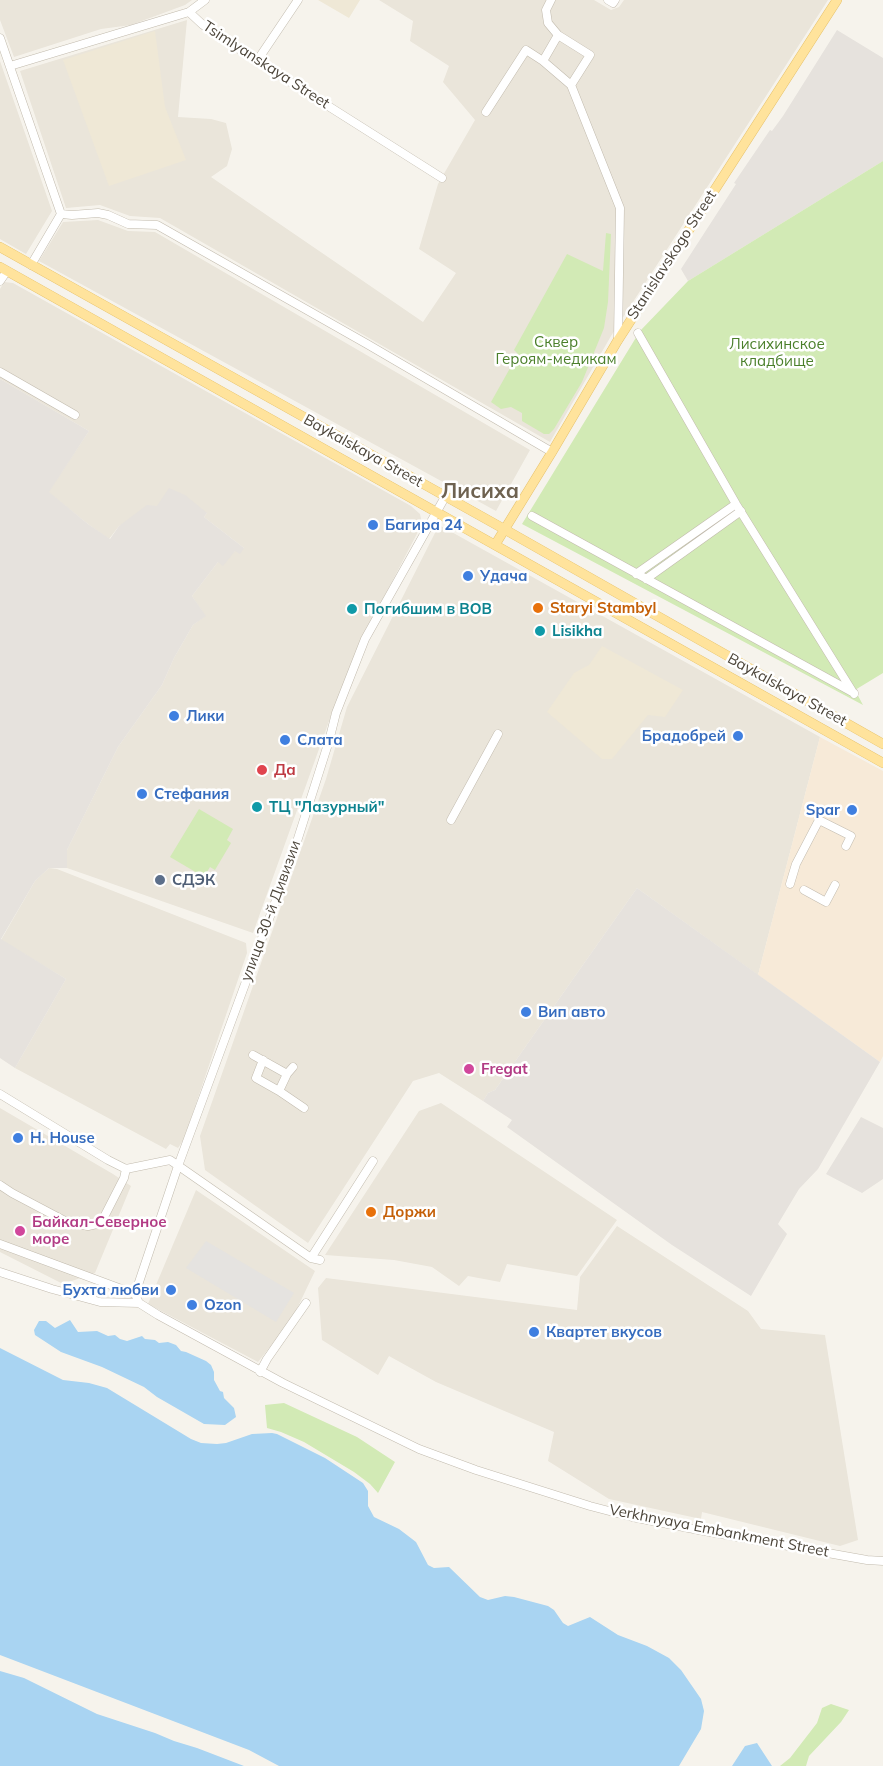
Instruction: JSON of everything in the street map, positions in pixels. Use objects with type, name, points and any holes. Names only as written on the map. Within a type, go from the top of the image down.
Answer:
[{"type":"main road","name":"Stanislavskogo Street","points":[[495,545],[618,340],[837,0]]},
{"type":"main road","name":"Baykalskaya Street","points":[[0,248],[504,529],[883,744]]},
{"type":"main road","name":"Baykalskaya Street","points":[[3,269],[883,763]]},
{"type":"street","points":[[189,12],[205,0]]},
{"type":"street","points":[[257,62],[298,0]]},
{"type":"street","points":[[552,0],[546,10],[548,23],[558,35],[590,55],[571,85]]},
{"type":"street","name":"Tsimlyanskaya Street","points":[[10,66],[189,12],[202,25],[257,62],[442,178]]},
{"type":"street","points":[[543,61],[558,35]]},
{"type":"street","points":[[0,38],[62,214]]},
{"type":"street","points":[[486,112],[526,50],[571,85],[620,208],[618,340]]},
{"type":"street","points":[[62,214],[72,216],[98,213],[128,224],[157,225],[552,452]]},
{"type":"street","points":[[31,265],[62,214]]},
{"type":"street","points":[[0,281],[3,269]]},
{"type":"street","points":[[532,516],[854,694],[738,507],[638,333]]},
{"type":"street","points":[[0,372],[75,415]]},
{"type":"street","name":"улица 30-й Дивизии","points":[[135,1294],[178,1166],[293,854],[336,713],[352,671],[365,639],[445,497]]},
{"type":"street","points":[[636,574],[738,507]]},
{"type":"street","points":[[646,579],[738,507]]},
{"type":"street","points":[[451,820],[498,734]]},
{"type":"street","points":[[790,884],[796,864],[819,820],[851,836],[846,846]]},
{"type":"street","points":[[804,890],[826,902],[836,885]]},
{"type":"street","points":[[253,1054],[290,1070],[279,1090]]},
{"type":"street","points":[[263,1060],[256,1077],[304,1108]]},
{"type":"street","points":[[0,1094],[108,1160],[126,1168],[170,1160],[310,1258],[320,1260]]},
{"type":"street","points":[[310,1258],[373,1161]]},
{"type":"street","points":[[0,1185],[65,1221],[88,1226],[97,1224],[103,1219],[124,1178],[126,1168]]},
{"type":"street","points":[[0,1244],[135,1294],[139,1303],[100,1302],[0,1272]]},
{"type":"street","name":"Verkhnyaya Embankment Street","points":[[139,1303],[260,1372],[419,1449],[537,1489],[632,1516],[715,1533],[883,1561]]},
{"type":"street","points":[[260,1372],[306,1303]]},
{"type":"shaded area","points":[[0,0],[192,0],[185,5],[131,25],[101,29],[14,57],[0,20]]},
{"type":"shaded area","points":[[318,0],[360,0],[349,18]]},
{"type":"shaded area","points":[[379,0],[594,0],[611,10],[619,7],[624,0],[828,0],[611,336],[550,442],[160,218],[130,216],[100,205],[66,208],[20,71],[187,20],[178,117],[211,119],[226,123],[232,149],[227,166],[211,177],[423,322],[456,273],[419,249],[438,184],[475,120],[443,82],[449,66],[410,41],[413,21]]},
{"type":"shaded area","points":[[837,30],[883,58],[883,161],[688,281],[681,269],[736,184],[734,183],[770,130],[772,131],[783,116]]},
{"type":"shaded area","points":[[155,31],[165,107],[186,160],[109,186],[63,60]]},
{"type":"shaded area","points":[[0,61],[52,211],[26,254],[0,239]]},
{"type":"shaded area","points":[[98,220],[128,231],[155,232],[530,450],[496,511],[39,261],[63,222]]},
{"type":"shaded area","points":[[4,282],[13,283],[411,506],[420,514],[422,523],[420,528],[376,612],[333,710],[253,933],[67,868],[67,850],[118,747],[162,685],[193,625],[205,616],[192,596],[218,562],[244,548],[204,517],[207,513],[157,506],[119,526],[109,539],[48,492],[89,431],[0,379],[0,289]]},
{"type":"shaded area","points":[[0,379],[89,431],[49,492],[88,524],[110,539],[119,526],[147,505],[157,506],[169,488],[185,495],[207,513],[204,517],[244,548],[240,554],[235,551],[223,566],[218,562],[192,596],[206,616],[193,625],[162,685],[118,747],[67,850],[67,868],[49,868],[35,881],[1,939],[66,979],[15,1068],[0,1058]]},
{"type":"shaded area","points":[[439,525],[820,737],[758,975],[637,888],[495,1090],[488,1093],[483,1101],[439,1073],[413,1081],[308,1243],[205,1170],[200,1136],[326,779],[347,707]]},
{"type":"shaded area","points":[[602,646],[683,690],[665,717],[648,715],[612,759],[602,759],[547,712],[574,673],[589,665]]},
{"type":"shaded area","points":[[820,737],[883,771],[883,1056],[880,1062],[758,975]]},
{"type":"shaded area","points":[[49,868],[57,869],[246,943],[247,953],[184,1139],[178,1148],[170,1144],[166,1149],[15,1068],[66,979],[1,940],[35,881]]},
{"type":"shaded area","points":[[637,888],[880,1062],[818,1169],[799,1189],[778,1224],[787,1234],[751,1296],[672,1245],[507,1127],[512,1120],[483,1101],[488,1093],[495,1090]]},
{"type":"shaded area","points":[[441,1103],[617,1220],[577,1276],[507,1264],[500,1282],[468,1276],[459,1286],[432,1267],[394,1260],[325,1255],[419,1111]]},
{"type":"shaded area","points":[[0,1108],[131,1186],[95,1273],[63,1284],[0,1252]]},
{"type":"shaded area","points":[[861,1117],[883,1128],[883,1179],[862,1193],[826,1174]]},
{"type":"shaded area","points":[[196,1190],[315,1271],[292,1319],[258,1362],[148,1304]]},
{"type":"shaded area","points":[[617,1226],[748,1311],[761,1329],[825,1335],[858,1540],[840,1546],[702,1512],[701,1519],[609,1499],[548,1461],[554,1432],[436,1382],[389,1356],[378,1375],[322,1340],[318,1288],[326,1278],[577,1310],[580,1277]]},
{"type":"shaded area","points":[[206,1241],[294,1293],[276,1322],[186,1268]]},
{"type":"green space","name":"Лисихинское кладбище","points":[[883,161],[883,673],[855,690],[863,705],[522,524],[640,331],[688,281]]},
{"type":"green space","name":"Сквер Героям-медикам","points":[[606,233],[611,234],[608,302],[604,328],[582,382],[554,429],[549,434],[544,434],[522,421],[522,413],[511,407],[501,409],[491,402],[518,354],[514,350],[567,254],[603,271]]},
{"type":"green space","points":[[199,809],[233,829],[227,840],[231,843],[215,870],[210,867],[204,877],[170,857]]},
{"type":"green space","points":[[284,1403],[357,1437],[395,1462],[378,1493],[354,1472],[304,1442],[267,1428],[265,1405]]},
{"type":"green space","points":[[831,1704],[849,1710],[841,1722],[809,1756],[806,1766],[780,1766],[790,1758],[817,1723],[822,1708]]},
{"type":"water","points":[[70,1320],[78,1332],[97,1331],[108,1336],[115,1335],[127,1341],[142,1336],[159,1343],[168,1342],[176,1345],[181,1351],[206,1361],[211,1365],[214,1380],[223,1392],[224,1398],[234,1408],[236,1417],[225,1425],[204,1424],[144,1387],[102,1367],[61,1352],[35,1335],[34,1330],[39,1321],[46,1321],[55,1328]]},
{"type":"water","points":[[0,1348],[63,1380],[107,1388],[201,1443],[226,1443],[252,1434],[272,1433],[325,1458],[363,1483],[368,1491],[368,1506],[374,1517],[399,1529],[416,1542],[428,1565],[434,1568],[449,1567],[480,1597],[488,1600],[505,1596],[514,1597],[548,1606],[568,1626],[590,1617],[618,1635],[647,1646],[669,1658],[681,1670],[701,1699],[704,1711],[701,1729],[679,1766],[279,1766],[249,1750],[0,1655]]},
{"type":"water","points":[[0,1671],[24,1678],[97,1714],[244,1766],[0,1766]]},
{"type":"water","points":[[757,1743],[772,1766],[732,1766],[745,1746]]},
{"type":"place","name":"Багира 24","points":[[373,525]]},
{"type":"place","name":"Удача","points":[[468,576]]},
{"type":"place","name":"Staryi Stambyl","points":[[538,608]]},
{"type":"place","name":"Погибшим в ВОВ","points":[[352,609]]},
{"type":"place","name":"Lisikha","points":[[540,631]]},
{"type":"place","name":"Лики","points":[[174,716]]},
{"type":"place","name":"Брадобрей","points":[[738,736]]},
{"type":"place","name":"Слата","points":[[285,740]]},
{"type":"place","name":"Да","points":[[262,770]]},
{"type":"place","name":"Стефания","points":[[142,794]]},
{"type":"place","name":"ТЦ \"Лазурный\"","points":[[257,807]]},
{"type":"place","name":"Spar","points":[[852,810]]},
{"type":"place","name":"СДЭК","points":[[160,880]]},
{"type":"place","name":"Вип авто","points":[[526,1012]]},
{"type":"place","name":"Fregat","points":[[469,1069]]},
{"type":"place","name":"H. House","points":[[18,1138]]},
{"type":"place","name":"Доржи","points":[[371,1212]]},
{"type":"place","name":"Байкал-Северное море","points":[[20,1231]]},
{"type":"place","name":"Бухта любви","points":[[171,1290]]},
{"type":"place","name":"Ozon","points":[[192,1305]]},
{"type":"place","name":"Квартет вкусов","points":[[534,1332]]},
{"type":"district","name":"Лисиха","points":[[480,492]]}]
